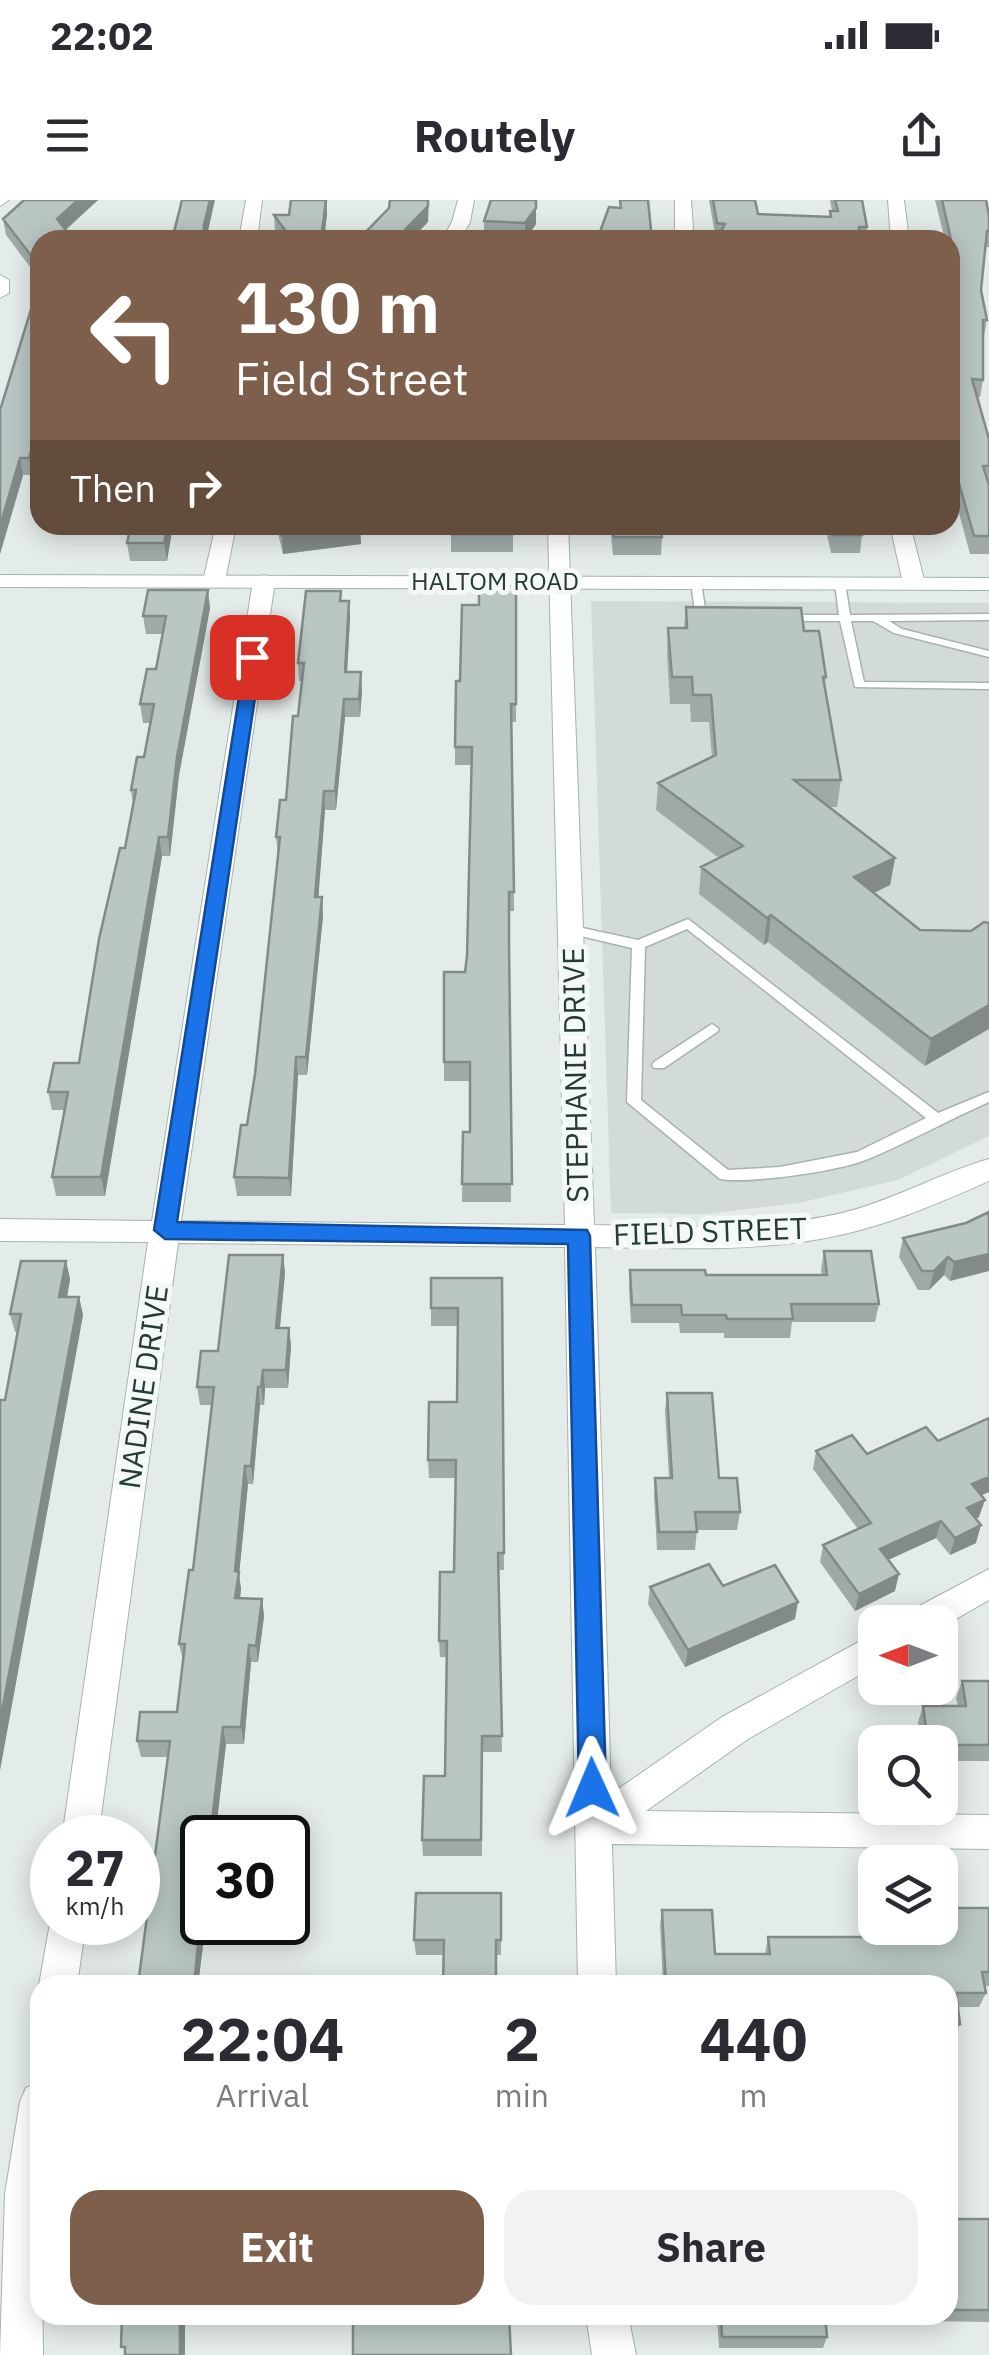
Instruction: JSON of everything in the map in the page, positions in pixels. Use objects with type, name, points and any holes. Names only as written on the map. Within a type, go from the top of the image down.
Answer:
[{"type":"street","points":[[250,230],[254,200]]},
{"type":"street","points":[[457,230],[466,200]]},
{"type":"street","points":[[683,200],[683,230]]},
{"type":"street","points":[[896,200],[899,230]]},
{"type":"street","points":[[0,280],[0,293]]},
{"type":"street","points":[[214,581],[224,535]]},
{"type":"street","name":"STEPHANIE DRIVE","points":[[558,535],[573,930],[597,1975]]},
{"type":"street","points":[[902,535],[914,584]]},
{"type":"street","name":"NADINE DRIVE","points":[[83,1815],[165,1230],[264,580]]},
{"type":"street","name":"HALTOM ROAD","points":[[0,581],[989,584]]},
{"type":"street","name":"FIELD STREET","points":[[0,1230],[733,1236],[822,1228],[918,1201],[989,1169]]},
{"type":"street","points":[[950,1605],[989,1583]]},
{"type":"street","points":[[593,1827],[734,1728],[858,1658]]},
{"type":"street","points":[[593,1827],[989,1832]]},
{"type":"street","points":[[59,1975],[64,1945]]},
{"type":"street","points":[[21,2355],[30,2168]]},
{"type":"street","points":[[609,2325],[614,2355]]},
{"type":"lane","points":[[696,582],[701,618],[719,618]]},
{"type":"lane","points":[[840,583],[859,685],[989,686]]},
{"type":"lane","points":[[874,617],[898,631],[989,654]]},
{"type":"lane","points":[[773,618],[989,617]]},
{"type":"lane","points":[[573,930],[639,945],[688,922],[936,1119]]},
{"type":"lane","points":[[639,945],[634,1102],[725,1175],[780,1172],[860,1157],[989,1097]]},
{"type":"lane","points":[[660,1064],[712,1029]]},
{"type":"shaded area","points":[[591,601],[989,603],[989,1136],[898,1180],[798,1203],[706,1214],[611,1213]]},
{"type":"building","points":[[24,200],[78,200],[57,219],[66,230],[30,230],[30,254],[3,219]]},
{"type":"building","points":[[182,200],[210,200],[204,230],[174,230]]},
{"type":"building","points":[[291,200],[326,200],[322,230],[285,230],[274,215],[289,215]]},
{"type":"building","points":[[390,200],[428,200],[428,206],[405,230],[368,230],[389,208]]},
{"type":"building","points":[[491,200],[536,200],[536,208],[525,223],[484,221]]},
{"type":"building","points":[[620,200],[648,200],[651,230],[601,230],[609,207],[621,208]]},
{"type":"building","points":[[713,200],[755,200],[758,214],[831,217],[830,211],[838,211],[835,200],[862,200],[867,227],[722,230],[725,224],[717,223]]},
{"type":"building","points":[[942,200],[986,200],[989,231],[981,290],[987,320],[983,320],[983,380],[972,379],[989,439],[989,466],[983,466],[989,485],[989,536],[974,536],[960,487],[960,230],[949,230]]},
{"type":"building","points":[[30,313],[30,455],[20,458],[0,526],[0,407]]},
{"type":"building","points":[[129,535],[166,535],[164,543],[127,543]]},
{"type":"building","points":[[614,535],[662,537],[614,537]]},
{"type":"building","points":[[479,586],[516,586],[516,704],[511,704],[514,892],[509,892],[512,1184],[462,1184],[463,1132],[470,1132],[470,1062],[444,1062],[444,972],[465,972],[467,956],[472,747],[455,747],[456,681],[460,681],[462,605],[479,605]]},
{"type":"building","points":[[148,590],[208,590],[177,757],[168,837],[159,837],[101,1177],[52,1177],[68,1092],[48,1092],[54,1063],[79,1063],[99,939],[120,848],[125,848],[136,790],[131,790],[137,757],[144,757],[154,704],[140,704],[147,669],[156,669],[166,616],[143,616]]},
{"type":"building","points":[[306,591],[341,591],[340,601],[349,601],[345,672],[361,672],[359,699],[344,699],[335,791],[324,791],[315,897],[322,897],[306,1057],[296,1057],[289,1178],[234,1177],[241,1125],[247,1125],[255,1074],[280,837],[276,837],[280,800],[286,800],[293,716],[298,716],[304,663],[298,663]]},
{"type":"building","points":[[686,607],[801,608],[804,631],[819,631],[841,780],[794,780],[895,858],[854,877],[920,930],[971,931],[989,923],[989,1005],[931,1039],[771,915],[767,918],[701,867],[743,846],[658,783],[716,755],[711,695],[693,695],[692,677],[672,677],[668,628],[687,628]]},
{"type":"building","points":[[989,1212],[989,1254],[954,1262],[948,1257],[934,1271],[922,1271],[903,1238],[966,1223]]},
{"type":"building","points":[[824,1251],[871,1251],[879,1304],[791,1304],[793,1319],[727,1319],[726,1315],[682,1315],[681,1305],[632,1305],[630,1270],[705,1270],[706,1275],[827,1275]]},
{"type":"building","points":[[229,1255],[283,1255],[276,1328],[289,1328],[286,1370],[263,1370],[258,1387],[251,1466],[245,1466],[235,1571],[239,1572],[235,1598],[262,1599],[256,1646],[249,1645],[241,1727],[223,1727],[213,1815],[180,1815],[180,1945],[198,1945],[195,1975],[139,1975],[143,1945],[160,1945],[160,1817],[170,1741],[137,1741],[140,1712],[177,1712],[185,1644],[179,1644],[189,1570],[193,1570],[214,1387],[197,1387],[201,1351],[218,1351]]},
{"type":"building","points":[[21,1261],[66,1261],[59,1297],[79,1297],[0,1722],[0,1400],[5,1400],[21,1314],[10,1314]]},
{"type":"building","points":[[431,1278],[502,1278],[504,1553],[498,1553],[502,1736],[482,1736],[481,1840],[422,1840],[424,1776],[445,1776],[447,1641],[439,1641],[440,1572],[454,1572],[456,1460],[428,1460],[429,1402],[457,1402],[458,1308],[431,1308]]},
{"type":"building","points":[[667,1393],[712,1393],[719,1478],[737,1478],[740,1512],[695,1512],[697,1532],[659,1532],[655,1478],[672,1478]]},
{"type":"building","points":[[989,1418],[989,1477],[972,1484],[985,1500],[967,1508],[981,1525],[955,1538],[941,1521],[880,1549],[899,1574],[859,1594],[823,1545],[871,1523],[816,1451],[852,1435],[867,1454],[926,1427],[938,1441]]},
{"type":"building","points":[[709,1564],[723,1586],[775,1565],[798,1602],[688,1650],[650,1587]]},
{"type":"building","points":[[962,1681],[989,1681],[989,1745],[958,1745],[958,1725],[926,1725],[923,1706],[966,1706]]},
{"type":"building","points":[[416,1893],[501,1893],[496,1975],[443,1975],[444,1940],[414,1940]]},
{"type":"building","points":[[958,1908],[989,1908],[989,1972],[982,1972],[986,1993],[958,1993],[958,1975],[665,1975],[662,1910],[712,1910],[715,1954],[770,1954],[768,1937],[858,1937],[858,1945],[958,1945]]},
{"type":"building","points":[[958,2219],[989,2219],[989,2310],[958,2310]]},
{"type":"building","points":[[122,2325],[180,2325],[180,2355],[125,2355],[125,2347],[121,2347]]},
{"type":"building","points":[[353,2325],[510,2325],[511,2355],[353,2355]]},
{"type":"building","points":[[721,2325],[826,2325],[827,2337],[722,2337]]},
{"type":"route","points":[[252,657],[165,1230],[579,1236],[592,1788]]}]
